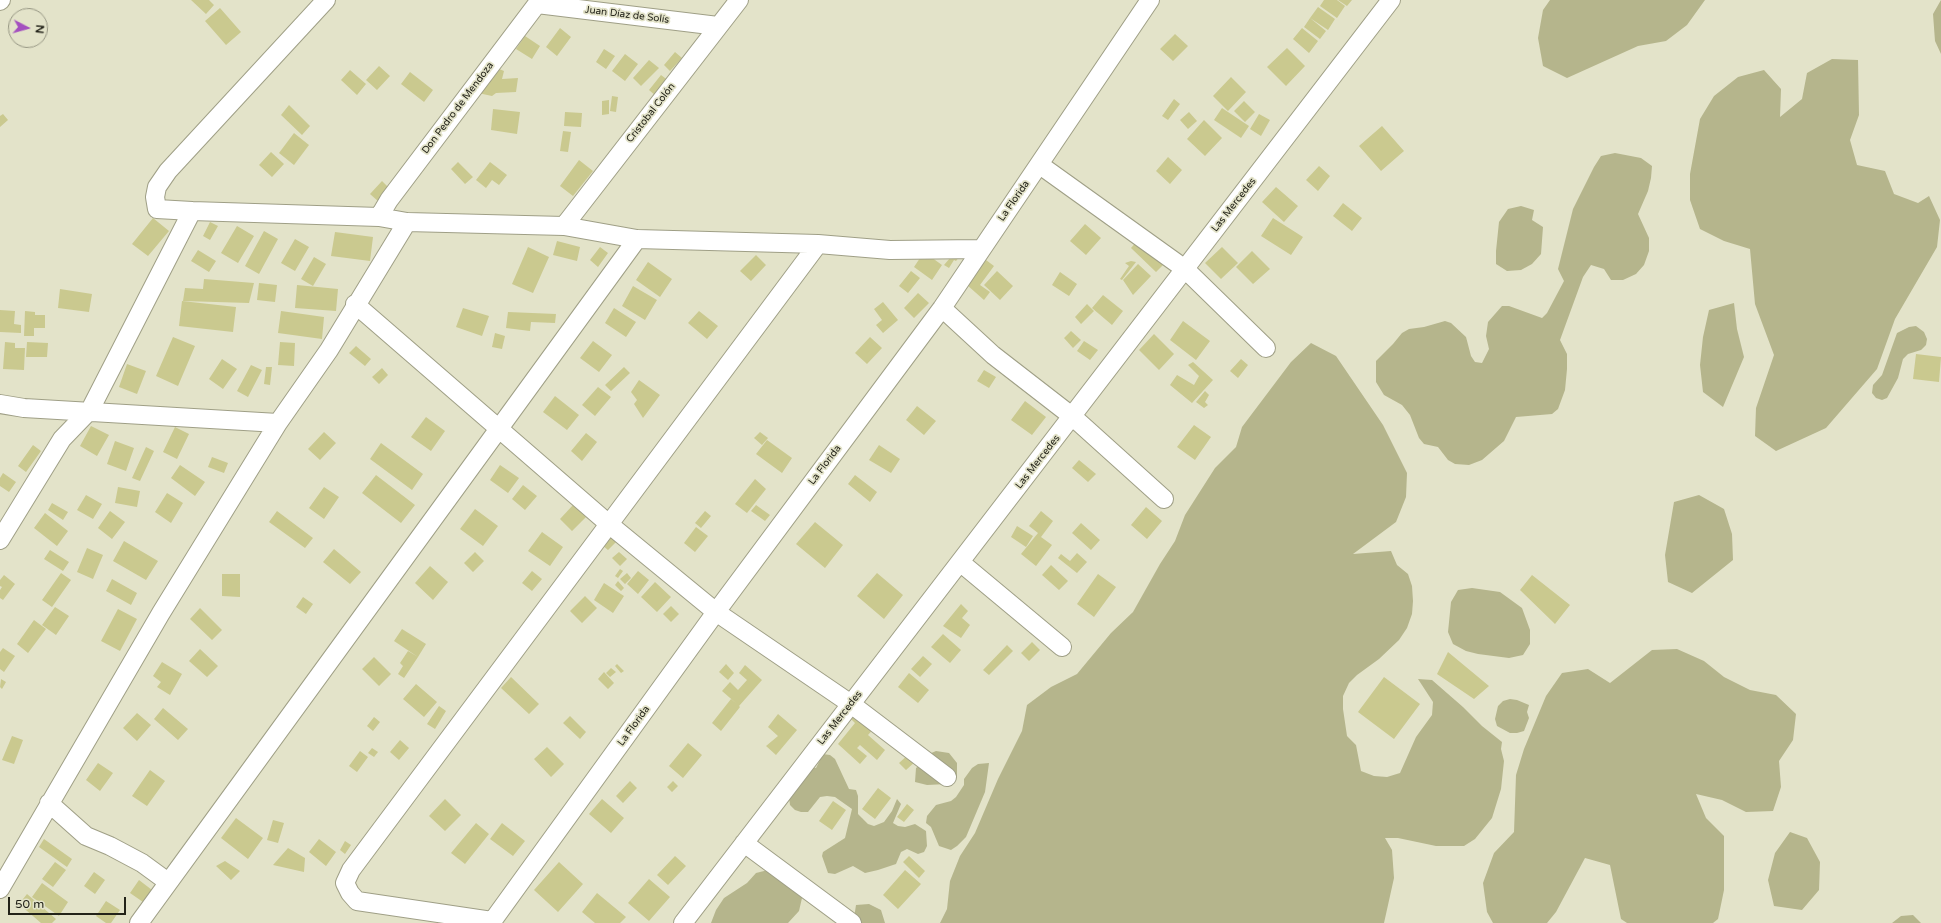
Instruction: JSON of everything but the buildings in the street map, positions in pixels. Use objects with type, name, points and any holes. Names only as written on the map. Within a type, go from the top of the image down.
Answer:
[{"type":"street","points":[[326,0],[168,171],[157,187],[155,197],[157,209],[380,217],[407,222],[564,226],[637,239],[818,244],[890,250],[980,249]]},
{"type":"street","name":"Cristobal Colón","points":[[564,226],[739,0]]},
{"type":"street","name":"La Florida","points":[[492,922],[716,612],[942,308],[980,249],[1040,165],[1150,0]]},
{"type":"street","name":"Las Mercedes","points":[[683,923],[1391,0]]},
{"type":"street","name":"Juan Díaz de Solís","points":[[538,2],[718,26]]},
{"type":"street","name":"Don Pedro de Mendoza","points":[[380,217],[389,200],[538,2]]},
{"type":"street","points":[[1040,165],[1185,269],[1266,348]]},
{"type":"street","points":[[0,540],[62,439],[90,410],[192,211]]},
{"type":"street","points":[[0,889],[161,613],[278,423],[329,350],[355,304],[407,222]]},
{"type":"street","points":[[139,923],[637,239]]},
{"type":"street","points":[[492,922],[357,901],[350,893],[345,883],[351,870],[610,525],[818,244]]},
{"type":"street","points":[[355,304],[610,525],[716,612],[850,704],[947,777]]},
{"type":"street","points":[[942,308],[993,355],[1072,416],[1164,498]]},
{"type":"street","points":[[0,404],[24,408],[90,410],[278,423]]},
{"type":"street","points":[[960,562],[1062,647]]},
{"type":"street","points":[[49,803],[86,836],[110,846],[142,864],[168,882]]},
{"type":"street","points":[[744,843],[852,923]]},
{"type":"green space","points":[[1550,0],[1705,0],[1687,25],[1666,41],[1638,46],[1567,78],[1543,66],[1538,38],[1543,10]]},
{"type":"green space","points":[[1941,0],[1941,54],[1935,41],[1933,14]]},
{"type":"green space","points":[[1832,59],[1858,60],[1859,115],[1850,140],[1857,165],[1885,171],[1894,194],[1918,203],[1929,196],[1940,220],[1937,247],[1895,319],[1877,369],[1826,428],[1776,451],[1755,436],[1756,408],[1774,355],[1755,304],[1750,249],[1724,241],[1700,229],[1690,200],[1690,174],[1700,119],[1714,96],[1738,77],[1764,70],[1781,89],[1780,117],[1802,99],[1807,73]]},
{"type":"green space","points":[[1615,153],[1641,158],[1652,166],[1648,191],[1638,214],[1649,238],[1649,251],[1644,265],[1636,274],[1623,280],[1611,280],[1604,269],[1591,265],[1583,277],[1560,340],[1567,354],[1567,369],[1565,390],[1558,409],[1552,414],[1516,417],[1504,441],[1482,460],[1469,465],[1455,464],[1448,460],[1438,447],[1424,444],[1419,438],[1410,415],[1402,405],[1384,395],[1376,382],[1376,361],[1402,333],[1409,329],[1424,327],[1445,321],[1451,323],[1466,337],[1471,356],[1475,362],[1482,363],[1489,349],[1486,336],[1488,322],[1502,306],[1509,306],[1542,318],[1547,313],[1564,281],[1558,269],[1573,209],[1601,156]]},
{"type":"green space","points":[[1521,206],[1534,210],[1532,220],[1543,227],[1541,254],[1532,264],[1521,270],[1507,271],[1496,264],[1499,222],[1508,209]]},
{"type":"green space","points":[[1734,303],[1737,329],[1744,357],[1723,407],[1703,392],[1700,365],[1703,337],[1709,310]]},
{"type":"green space","points":[[1916,326],[1924,332],[1927,339],[1926,345],[1921,350],[1908,354],[1903,359],[1898,378],[1887,398],[1882,400],[1876,398],[1872,393],[1873,385],[1882,375],[1897,333],[1909,327]]},
{"type":"green space","points":[[1311,343],[1336,356],[1383,425],[1407,473],[1406,497],[1396,522],[1353,554],[1391,551],[1397,565],[1408,574],[1412,586],[1412,614],[1407,628],[1399,640],[1379,659],[1357,675],[1349,683],[1343,696],[1343,709],[1347,736],[1356,745],[1361,771],[1374,776],[1387,777],[1400,773],[1416,737],[1432,715],[1433,702],[1418,679],[1432,680],[1482,726],[1502,742],[1501,749],[1504,761],[1501,789],[1492,818],[1475,839],[1464,846],[1436,846],[1398,838],[1385,838],[1392,850],[1394,878],[1384,923],[940,923],[947,909],[950,881],[960,856],[975,833],[998,779],[1022,731],[1027,705],[1051,687],[1077,674],[1111,633],[1133,612],[1160,564],[1175,541],[1185,515],[1215,468],[1236,447],[1242,427],[1291,362]]},
{"type":"green space","points":[[1699,495],[1724,509],[1732,534],[1733,560],[1692,593],[1668,582],[1665,555],[1674,502]]},
{"type":"green space","points":[[1472,588],[1500,592],[1522,608],[1530,630],[1530,644],[1523,655],[1509,658],[1478,654],[1466,651],[1453,644],[1448,632],[1451,602],[1458,590]]},
{"type":"green space","points":[[1677,649],[1704,661],[1724,677],[1750,690],[1776,695],[1796,714],[1793,740],[1779,761],[1781,787],[1773,811],[1746,812],[1722,800],[1696,794],[1706,818],[1724,836],[1724,890],[1718,919],[1713,923],[1627,923],[1621,919],[1610,865],[1585,858],[1556,912],[1547,923],[1493,923],[1487,912],[1483,883],[1494,853],[1514,832],[1516,775],[1524,749],[1546,696],[1562,673],[1588,669],[1610,683],[1652,650]]},
{"type":"green space","points":[[1510,699],[1529,705],[1527,712],[1529,718],[1524,731],[1510,733],[1497,726],[1495,719],[1498,706],[1503,701]]},
{"type":"green space","points":[[936,751],[949,753],[957,763],[957,776],[947,784],[927,785],[915,782],[916,768],[927,760],[929,754]]},
{"type":"green space","points":[[823,754],[830,755],[835,759],[849,789],[856,790],[858,796],[858,814],[868,824],[874,826],[884,822],[892,811],[897,799],[901,804],[893,823],[898,826],[905,827],[915,824],[926,831],[927,846],[924,852],[918,854],[907,849],[901,852],[896,864],[865,873],[853,866],[835,874],[828,873],[822,856],[823,852],[845,838],[852,809],[835,797],[827,796],[820,797],[808,812],[801,812],[795,810],[790,805],[789,798],[809,767],[816,768]]},
{"type":"green space","points":[[989,763],[985,792],[966,837],[951,850],[939,846],[931,827],[926,823],[927,816],[936,805],[951,801],[956,797],[964,785],[964,779],[972,768],[978,764]]},
{"type":"green space","points":[[1790,832],[1807,838],[1820,862],[1819,890],[1802,910],[1774,906],[1768,880],[1775,853]]},
{"type":"green space","points":[[784,866],[800,884],[802,898],[799,911],[788,923],[711,923],[716,910],[724,898],[747,883],[756,873]]},
{"type":"green space","points":[[869,904],[881,910],[885,923],[855,923],[854,918],[856,905]]},
{"type":"green space","points":[[1913,915],[1921,923],[1892,923],[1901,916]]}]
